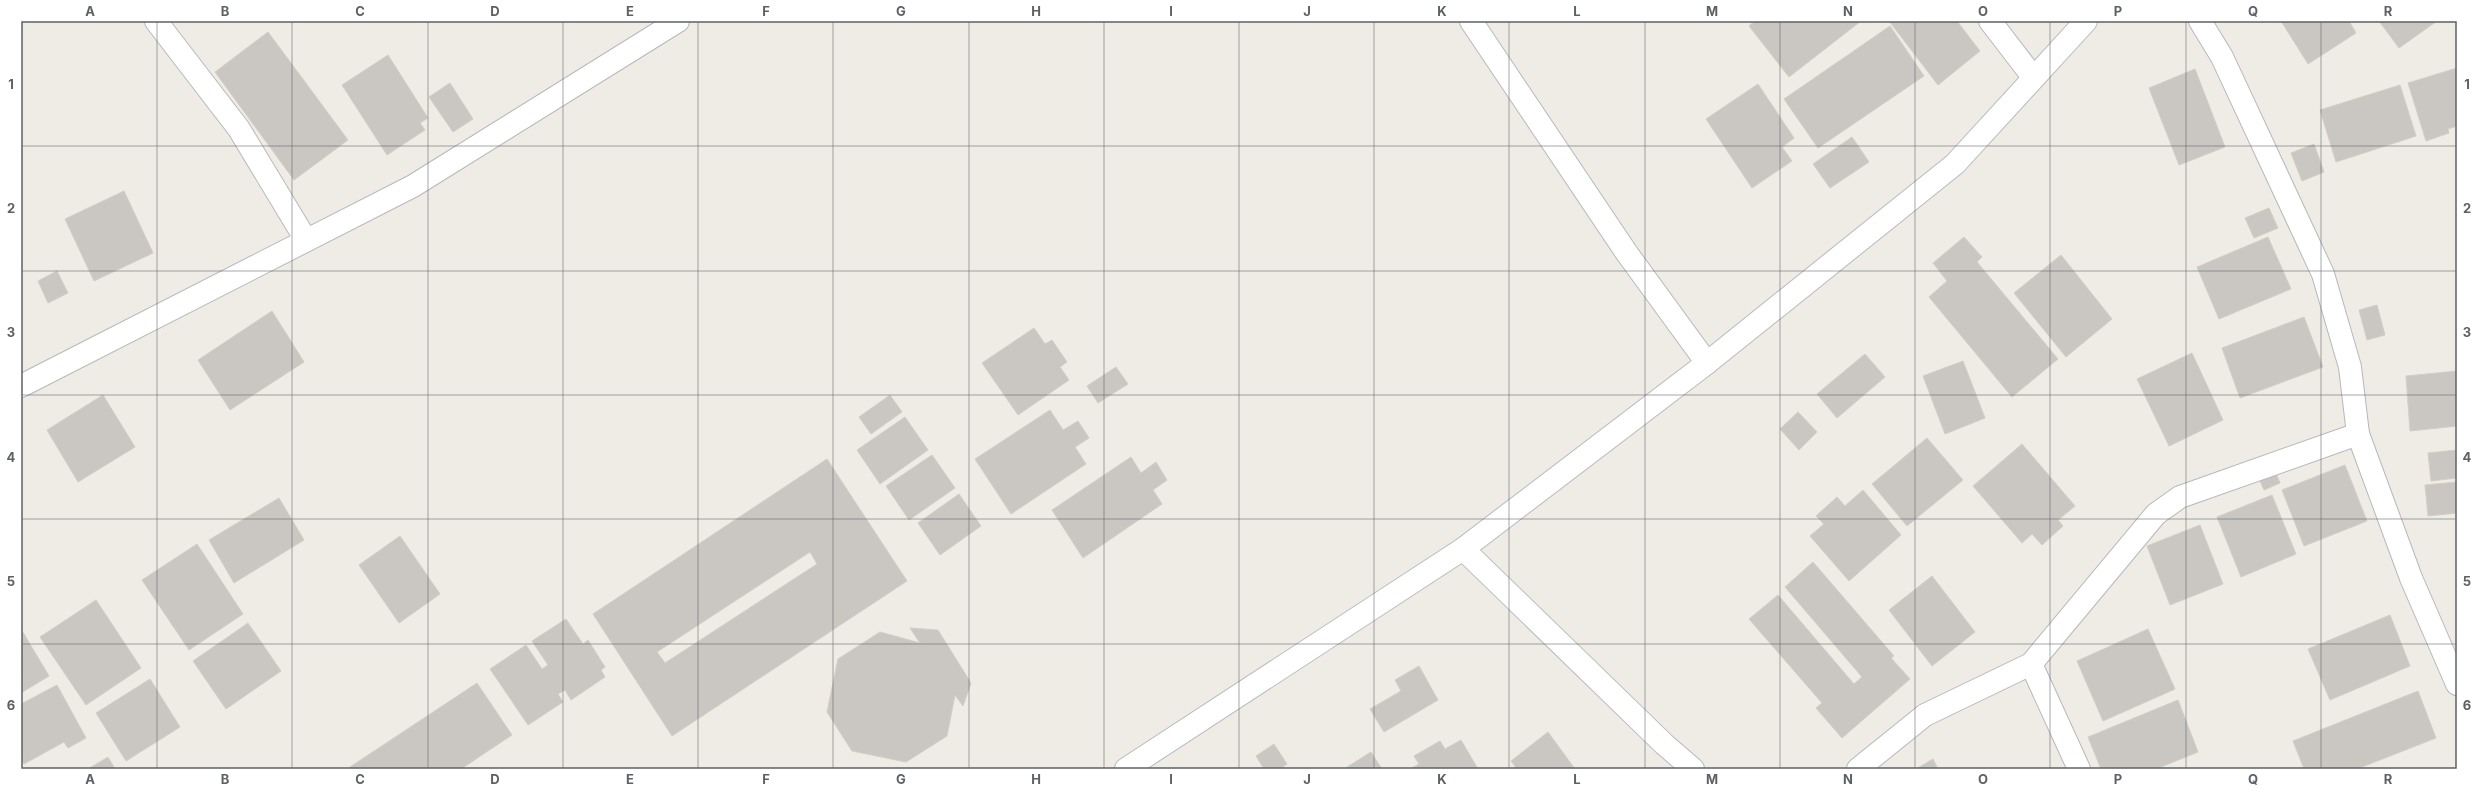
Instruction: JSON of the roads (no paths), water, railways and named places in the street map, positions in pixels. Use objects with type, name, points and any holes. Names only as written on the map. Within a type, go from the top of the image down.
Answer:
[{"type":"street","points":[[156,21],[239,129],[306,240]]},
{"type":"street","points":[[21,386],[413,186],[678,21]]},
{"type":"street","points":[[1471,21],[1626,252],[1707,363]]},
{"type":"street","points":[[1990,21],[2032,77]]},
{"type":"street","points":[[1126,769],[1462,549],[1707,363],[1955,164],[2032,77],[2086,21]]},
{"type":"street","points":[[2200,21],[2222,57],[2323,274],[2350,367],[2358,434],[2411,578],[2457,684]]},
{"type":"street","points":[[1858,769],[1924,715],[2031,664],[2156,514],[2180,497],[2358,434]]},
{"type":"street","points":[[1462,549],[1664,744],[1693,769]]},
{"type":"street","points":[[2031,664],[2079,769]]}]
